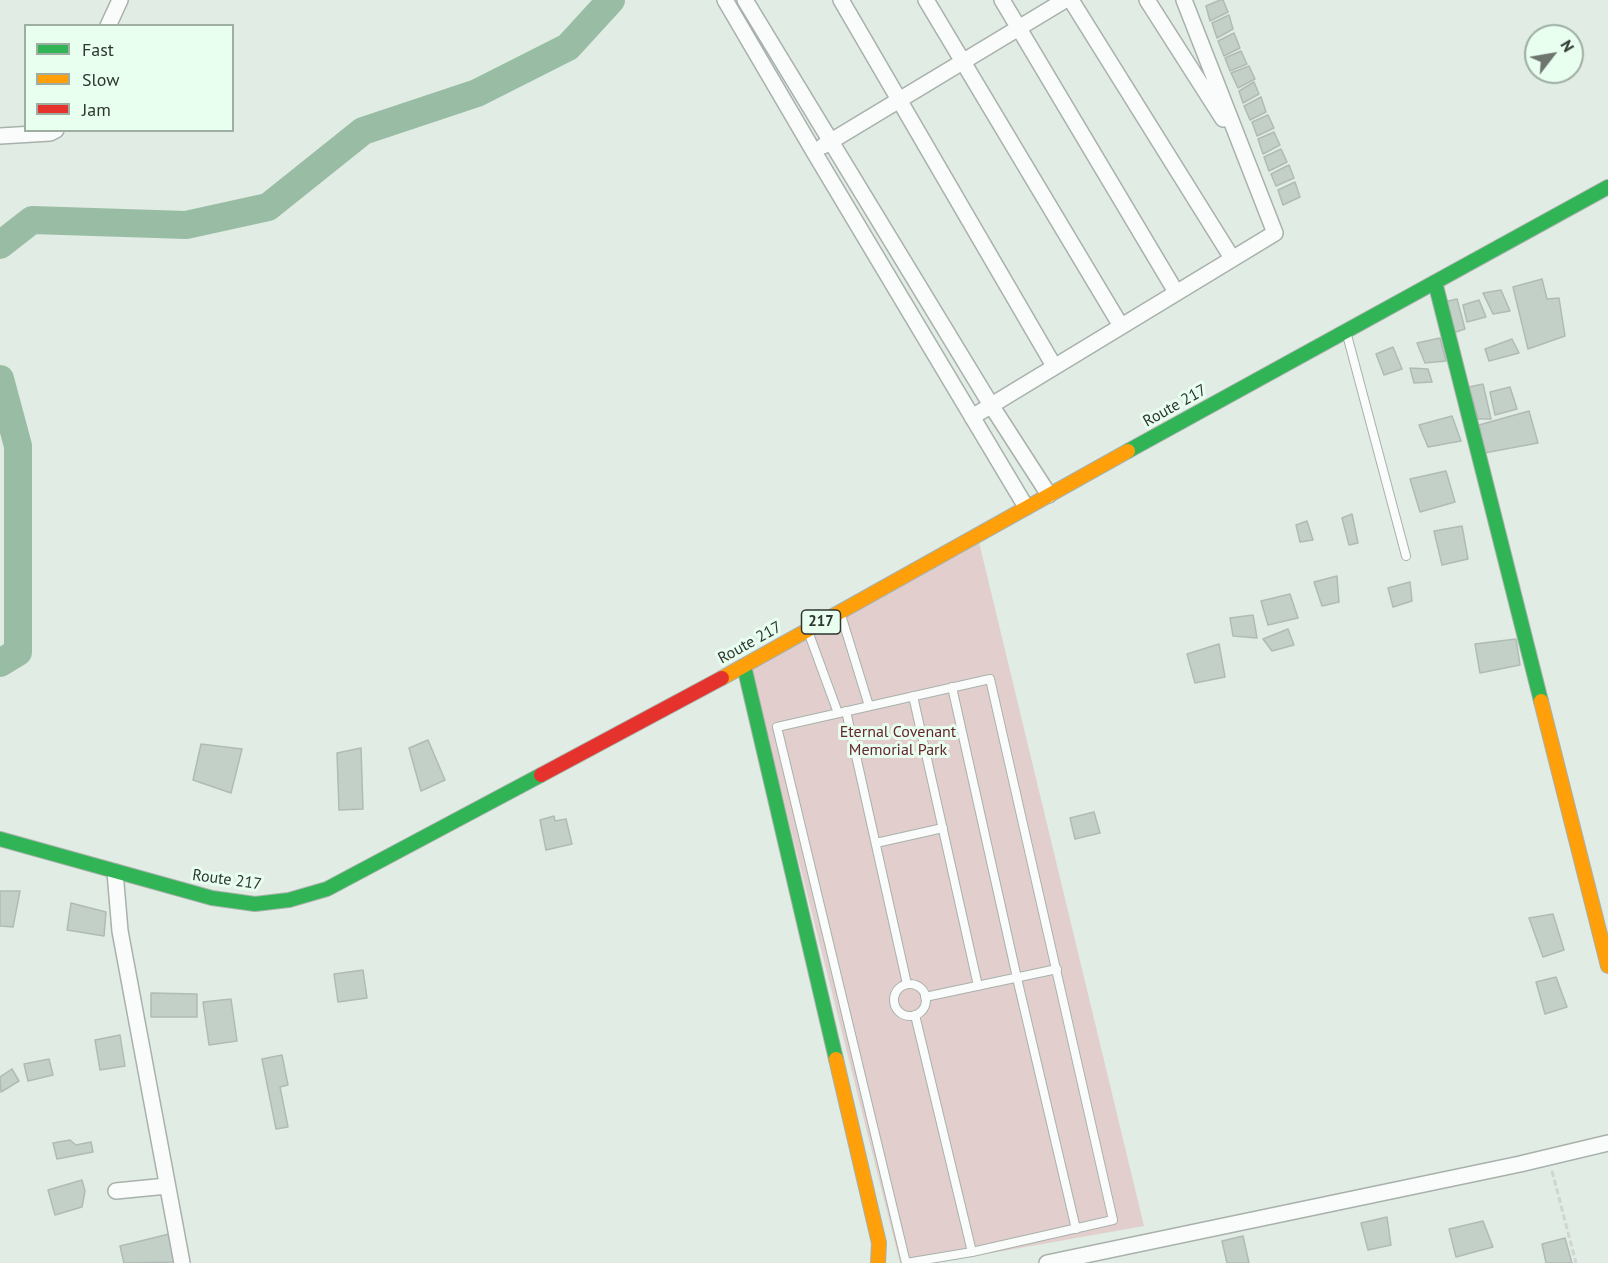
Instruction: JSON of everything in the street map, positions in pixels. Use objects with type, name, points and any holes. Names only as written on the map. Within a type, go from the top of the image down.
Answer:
[{"type":"main road","name":"Route 217","points":[[0,839],[212,898],[255,904],[289,900],[327,889],[744,666],[1026,507],[1608,187]]},
{"type":"main road","points":[[1435,282],[1608,966]]},
{"type":"main road","points":[[744,666],[879,1243],[878,1263]]},
{"type":"street","points":[[109,24],[120,0]]},
{"type":"street","points":[[725,0],[1026,507]]},
{"type":"street","points":[[746,0],[991,405],[1049,495]]},
{"type":"street","points":[[841,0],[1054,366]]},
{"type":"street","points":[[926,0],[1121,326]]},
{"type":"street","points":[[1002,0],[1176,292]]},
{"type":"street","points":[[814,152],[1065,0]]},
{"type":"street","points":[[1071,0],[1232,258]]},
{"type":"street","points":[[1147,0],[1241,147]]},
{"type":"street","points":[[972,417],[1275,233],[1184,0]]},
{"type":"street","points":[[0,136],[52,132]]},
{"type":"street","points":[[115,872],[120,931],[182,1263]]},
{"type":"street","points":[[1047,1263],[1608,1143]]},
{"type":"street","points":[[116,1191],[167,1186]]},
{"type":"lane","points":[[1346,330],[1406,556]]},
{"type":"lane","points":[[840,611],[869,706]]},
{"type":"lane","points":[[807,630],[842,712],[876,843],[907,984]]},
{"type":"lane","points":[[990,679],[1113,1220],[972,1252],[906,1263],[777,727],[913,696],[990,679]]},
{"type":"lane","points":[[952,687],[1076,1229]]},
{"type":"lane","points":[[913,696],[978,986]]},
{"type":"lane","points":[[876,843],[943,828]]},
{"type":"lane","points":[[925,997],[1057,969]]},
{"type":"lane","points":[[907,984],[918,987],[925,997],[925,1005],[915,1015],[901,1014],[894,1003],[899,988],[907,984]]},
{"type":"lane","points":[[915,1015],[972,1252]]},
{"type":"path","points":[[1549,1157],[1576,1263]]},
{"type":"green space","name":"Eternal Covenant Memorial Park","points":[[978,538],[1144,1226],[935,1263],[900,1263],[750,667]]},
{"type":"building","points":[[1223,0],[1228,12],[1210,21],[1206,6]]},
{"type":"building","points":[[1229,15],[1233,29],[1217,38],[1212,23]]},
{"type":"building","points":[[1234,33],[1240,48],[1224,56],[1218,41]]},
{"type":"building","points":[[1241,51],[1247,64],[1230,71],[1225,58]]},
{"type":"building","points":[[1249,66],[1255,79],[1238,88],[1231,73]]},
{"type":"building","points":[[1254,82],[1259,94],[1243,103],[1239,91]]},
{"type":"building","points":[[1261,97],[1266,112],[1250,120],[1244,106]]},
{"type":"building","points":[[1268,115],[1274,128],[1257,136],[1252,122]]},
{"type":"building","points":[[1274,132],[1280,145],[1263,154],[1258,139]]},
{"type":"building","points":[[1281,149],[1287,162],[1269,171],[1264,157]]},
{"type":"building","points":[[1289,165],[1294,178],[1276,186],[1271,174]]},
{"type":"building","points":[[1295,182],[1300,197],[1283,205],[1278,190]]},
{"type":"building","points":[[1542,279],[1547,299],[1559,298],[1565,336],[1528,349],[1513,287]]},
{"type":"building","points":[[1501,290],[1510,311],[1493,314],[1483,293]]},
{"type":"building","points":[[1457,299],[1465,329],[1453,333],[1444,302]]},
{"type":"building","points":[[1479,300],[1486,317],[1467,322],[1463,305]]},
{"type":"building","points":[[1440,338],[1446,361],[1425,363],[1417,343]]},
{"type":"building","points":[[1512,339],[1519,353],[1489,361],[1485,349]]},
{"type":"building","points":[[1393,347],[1402,369],[1384,375],[1376,354]]},
{"type":"building","points":[[1410,368],[1428,369],[1432,382],[1414,383]]},
{"type":"building","points":[[1483,384],[1491,419],[1478,419],[1469,387]]},
{"type":"building","points":[[1510,387],[1517,409],[1495,415],[1490,392]]},
{"type":"building","points":[[1529,411],[1538,443],[1484,453],[1479,425]]},
{"type":"building","points":[[1452,416],[1461,441],[1428,447],[1419,425]]},
{"type":"building","points":[[1446,471],[1455,502],[1420,512],[1410,479]]},
{"type":"building","points":[[1352,514],[1358,543],[1349,545],[1342,518]]},
{"type":"building","points":[[1307,521],[1313,540],[1300,542],[1296,525]]},
{"type":"building","points":[[1462,526],[1468,559],[1442,565],[1434,531]]},
{"type":"building","points":[[1337,576],[1339,602],[1322,606],[1314,582]]},
{"type":"building","points":[[1410,582],[1412,601],[1393,607],[1388,588]]},
{"type":"building","points":[[1290,594],[1298,618],[1268,625],[1261,601]]},
{"type":"building","points":[[1253,615],[1257,638],[1233,636],[1230,618]]},
{"type":"building","points":[[1288,629],[1294,645],[1272,651],[1263,639]]},
{"type":"building","points":[[1516,639],[1520,665],[1480,673],[1475,644]]},
{"type":"building","points":[[1219,644],[1225,677],[1195,683],[1187,654]]},
{"type":"building","points":[[428,740],[445,780],[421,791],[409,748]]},
{"type":"building","points":[[201,744],[242,749],[231,793],[193,780]]},
{"type":"building","points":[[361,748],[363,809],[339,810],[337,753]]},
{"type":"building","points":[[1094,812],[1100,833],[1075,839],[1070,818]]},
{"type":"building","points":[[554,816],[555,821],[566,819],[572,844],[546,850],[540,820]]},
{"type":"building","points":[[0,891],[20,891],[13,927],[0,926]]},
{"type":"building","points":[[71,903],[106,912],[104,936],[67,930]]},
{"type":"building","points":[[1553,914],[1564,950],[1543,957],[1529,918]]},
{"type":"building","points":[[363,970],[367,998],[338,1002],[334,974]]},
{"type":"building","points":[[1556,977],[1567,1007],[1545,1014],[1536,982]]},
{"type":"building","points":[[151,993],[197,994],[197,1017],[151,1017]]},
{"type":"building","points":[[231,999],[237,1041],[209,1045],[203,1002]]},
{"type":"building","points":[[120,1035],[125,1066],[100,1070],[95,1040]]},
{"type":"building","points":[[282,1055],[288,1085],[280,1087],[288,1127],[276,1129],[262,1059]]},
{"type":"building","points":[[49,1059],[53,1075],[28,1081],[24,1064]]},
{"type":"building","points":[[12,1069],[19,1081],[1,1092],[0,1077]]},
{"type":"building","points":[[70,1140],[76,1145],[91,1142],[93,1152],[57,1159],[53,1143]]},
{"type":"building","points":[[82,1180],[85,1191],[82,1207],[55,1215],[48,1190]]},
{"type":"building","points":[[1387,1217],[1391,1245],[1368,1250],[1361,1223]]},
{"type":"building","points":[[1483,1221],[1493,1247],[1456,1257],[1449,1229]]},
{"type":"building","points":[[169,1234],[175,1262],[124,1263],[120,1246]]},
{"type":"building","points":[[1243,1236],[1249,1263],[1227,1263],[1222,1241]]},
{"type":"building","points":[[1565,1238],[1572,1263],[1546,1263],[1542,1244]]},
{"type":"waterway","points":[[0,245],[32,220],[186,225],[268,207],[363,131],[477,93],[568,47],[611,0]]},
{"type":"waterway","points":[[0,379],[18,446],[18,652],[0,663]]},
{"type":"traffic: fast","points":[[1128,451],[1608,187]]},
{"type":"traffic: fast","points":[[1435,282],[1541,701]]},
{"type":"traffic: fast","points":[[744,666],[836,1059]]},
{"type":"traffic: fast","points":[[0,839],[212,898],[255,904],[289,900],[327,889],[541,775]]},
{"type":"traffic: slow","points":[[722,678],[1128,451]]},
{"type":"traffic: slow","points":[[1541,701],[1608,966]]},
{"type":"traffic: slow","points":[[836,1059],[879,1243],[878,1263]]},
{"type":"traffic: jam","points":[[541,775],[722,678]]}]
